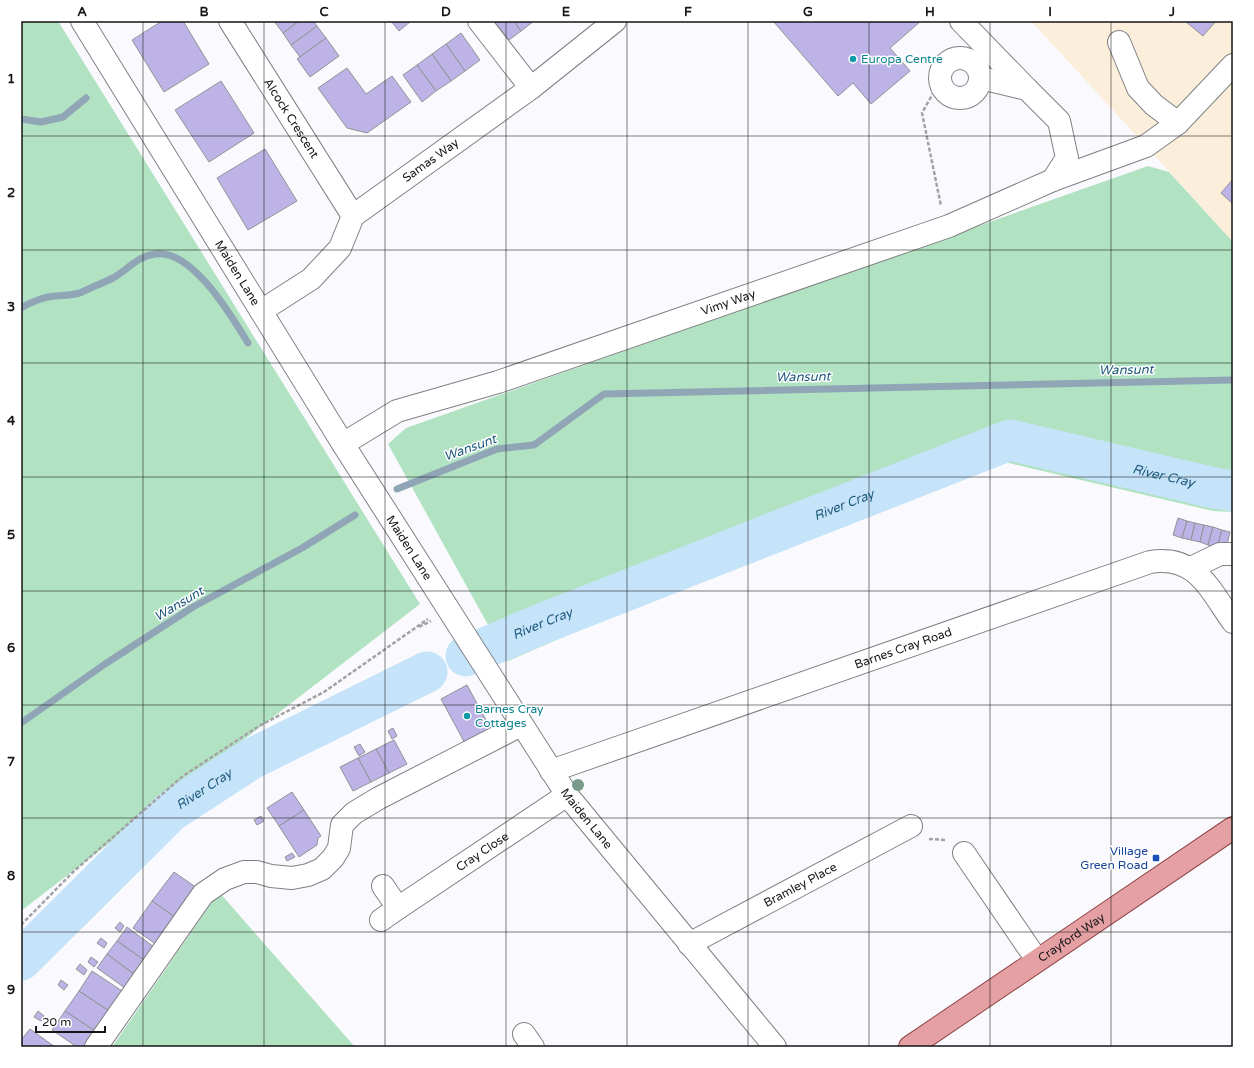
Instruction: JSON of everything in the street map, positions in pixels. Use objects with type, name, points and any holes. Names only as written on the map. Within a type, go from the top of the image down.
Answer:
[{"type":"main road","name":"Crayford Way","points":[[910,1047],[1233,828]]},
{"type":"street","name":"Maiden Lane","points":[[82,21],[342,444],[551,772],[567,795],[775,1047]]},
{"type":"street","name":"Alcock Crescent","points":[[230,21],[353,216]]},
{"type":"street","points":[[479,21],[531,88]]},
{"type":"street","name":"Samas Way","points":[[353,216],[531,88],[615,21]]},
{"type":"street","points":[[961,21],[1059,121],[1067,158],[1053,180]]},
{"type":"street","points":[[1119,42],[1138,88],[1154,105],[1178,123]]},
{"type":"street","name":"Vimy Way","points":[[342,444],[397,411],[498,382],[949,226],[1053,180],[1146,146],[1178,123],[1233,65]]},
{"type":"street","points":[[981,78],[1026,89]]},
{"type":"street","points":[[261,311],[311,279],[340,248],[353,216]]},
{"type":"street","points":[[1191,568],[1220,554],[1233,554]]},
{"type":"street","name":"Barnes Cray Road","points":[[551,772],[1141,564],[1163,561],[1179,563],[1191,568],[1202,579],[1233,622]]},
{"type":"street","points":[[96,1047],[203,894],[225,879],[244,872],[257,872],[271,876],[292,878],[308,875],[322,869],[340,848],[342,826],[354,813],[379,798],[521,725]]},
{"type":"street","name":"Cray Close","points":[[383,886],[390,914],[567,795]]},
{"type":"street","name":"Bramley Place","points":[[689,944],[911,826]]},
{"type":"street","points":[[964,853],[1037,960]]},
{"type":"path","points":[[21,924],[73,872],[182,776],[259,726],[324,692],[429,618],[434,619]]},
{"type":"path","points":[[911,826],[928,839],[950,840],[964,853]]},
{"type":"shaded area","points":[[1031,21],[1233,21],[1233,242],[1146,146]]},
{"type":"green space","points":[[21,21],[58,21],[420,604],[21,911]]},
{"type":"green space","points":[[1148,166],[1169,172],[1233,242],[1233,512],[1213,511],[979,456],[508,661],[388,444],[406,428]]},
{"type":"green space","points":[[219,892],[355,1047],[112,1047]]},
{"type":"building","points":[[162,21],[183,21],[209,64],[164,92],[132,40]]},
{"type":"building","points":[[274,21],[299,21],[283,33]]},
{"type":"building","points":[[299,21],[313,21],[317,26],[291,45],[283,33]]},
{"type":"building","points":[[391,21],[411,21],[399,31]]},
{"type":"building","points":[[494,21],[514,21],[521,31],[509,40]]},
{"type":"building","points":[[514,21],[534,21],[521,31]]},
{"type":"building","name":"Europa Centre","points":[[773,21],[921,21],[890,48],[910,71],[871,104],[853,83],[838,96]]},
{"type":"building","points":[[1185,21],[1216,21],[1203,36]]},
{"type":"building","points":[[317,26],[326,38],[300,57],[291,45]]},
{"type":"building","points":[[461,33],[480,60],[465,71],[446,44]]},
{"type":"building","points":[[326,38],[339,56],[310,77],[297,59]]},
{"type":"building","points":[[446,44],[465,71],[451,81],[432,54]]},
{"type":"building","points":[[432,54],[451,81],[436,91],[417,65]]},
{"type":"building","points":[[417,65],[436,91],[422,102],[403,75]]},
{"type":"building","points":[[347,68],[366,94],[392,76],[411,102],[367,133],[347,128],[318,88]]},
{"type":"building","points":[[221,81],[254,133],[209,162],[175,110]]},
{"type":"building","points":[[265,149],[297,201],[248,230],[217,178]]},
{"type":"building","points":[[1233,179],[1233,204],[1221,193]]},
{"type":"building","points":[[1178,518],[1187,521],[1182,538],[1173,535]]},
{"type":"building","points":[[1187,521],[1195,523],[1191,540],[1182,538]]},
{"type":"building","points":[[1195,523],[1204,525],[1200,542],[1191,540]]},
{"type":"building","points":[[1204,525],[1213,527],[1208,545],[1200,542]]},
{"type":"building","points":[[1213,527],[1222,530],[1217,547],[1208,545]]},
{"type":"building","points":[[1222,530],[1230,532],[1226,549],[1217,547]]},
{"type":"building","name":"Barnes Cray Cottages","points":[[467,685],[493,733],[467,747],[441,699]]},
{"type":"building","points":[[393,728],[397,736],[392,739],[388,731]]},
{"type":"building","points":[[394,740],[407,764],[389,773],[376,749]]},
{"type":"building","points":[[360,744],[365,752],[359,756],[354,747]]},
{"type":"building","points":[[376,749],[389,773],[371,782],[358,758]]},
{"type":"building","points":[[358,758],[371,782],[353,791],[340,767]]},
{"type":"building","points":[[292,792],[304,810],[279,826],[267,808]]},
{"type":"building","points":[[304,810],[321,836],[318,838],[317,845],[299,857],[279,826]]},
{"type":"building","points":[[261,816],[264,821],[257,825],[254,820]]},
{"type":"building","points":[[292,853],[295,857],[287,861],[285,857]]},
{"type":"building","points":[[174,872],[197,888],[176,918],[152,901]]},
{"type":"building","points":[[152,901],[176,918],[157,945],[133,928]]},
{"type":"building","points":[[120,922],[124,926],[120,932],[115,928]]},
{"type":"building","points":[[127,927],[154,947],[144,960],[117,941]]},
{"type":"building","points":[[101,938],[107,943],[104,948],[97,943]]},
{"type":"building","points":[[117,941],[144,960],[134,974],[107,954]]},
{"type":"building","points":[[107,954],[134,974],[125,988],[97,968]]},
{"type":"building","points":[[91,957],[98,962],[94,967],[88,962]]},
{"type":"building","points":[[80,964],[87,970],[84,975],[76,969]]},
{"type":"building","points":[[92,971],[122,991],[109,1011],[79,991]]},
{"type":"building","points":[[61,980],[68,985],[64,990],[58,985]]},
{"type":"building","points":[[79,991],[109,1011],[95,1031],[65,1011]]},
{"type":"building","points":[[38,1011],[44,1016],[41,1021],[34,1017]]},
{"type":"building","points":[[65,1011],[95,1031],[84,1047],[77,1047],[52,1030]]},
{"type":"building","points":[[30,1029],[55,1047],[21,1047],[21,1040]]},
{"type":"waterway","points":[[21,119],[41,122],[63,117],[86,98]]},
{"type":"waterway","points":[[21,308],[46,297],[72,295],[82,292],[113,278],[143,257],[155,254],[169,255],[183,262],[209,286],[232,317],[248,343]]},
{"type":"waterway","name":"Wansunt","points":[[397,489],[497,449],[534,445],[604,394],[1233,380]]},
{"type":"waterway","name":"River Cray","points":[[466,656],[541,624],[1010,440],[1214,488],[1233,491]]},
{"type":"waterway","name":"Wansunt","points":[[21,723],[105,664],[193,607],[302,548],[355,515]]},
{"type":"waterway","name":"River Cray","points":[[21,960],[171,811],[251,759],[427,672]]},
{"type":"place","name":"Europa Centre","points":[[853,59]]},
{"type":"place","name":"Barnes Cray Cottages","points":[[467,716]]},
{"type":"place","name":"Village Green Road","points":[[1156,858]]}]
